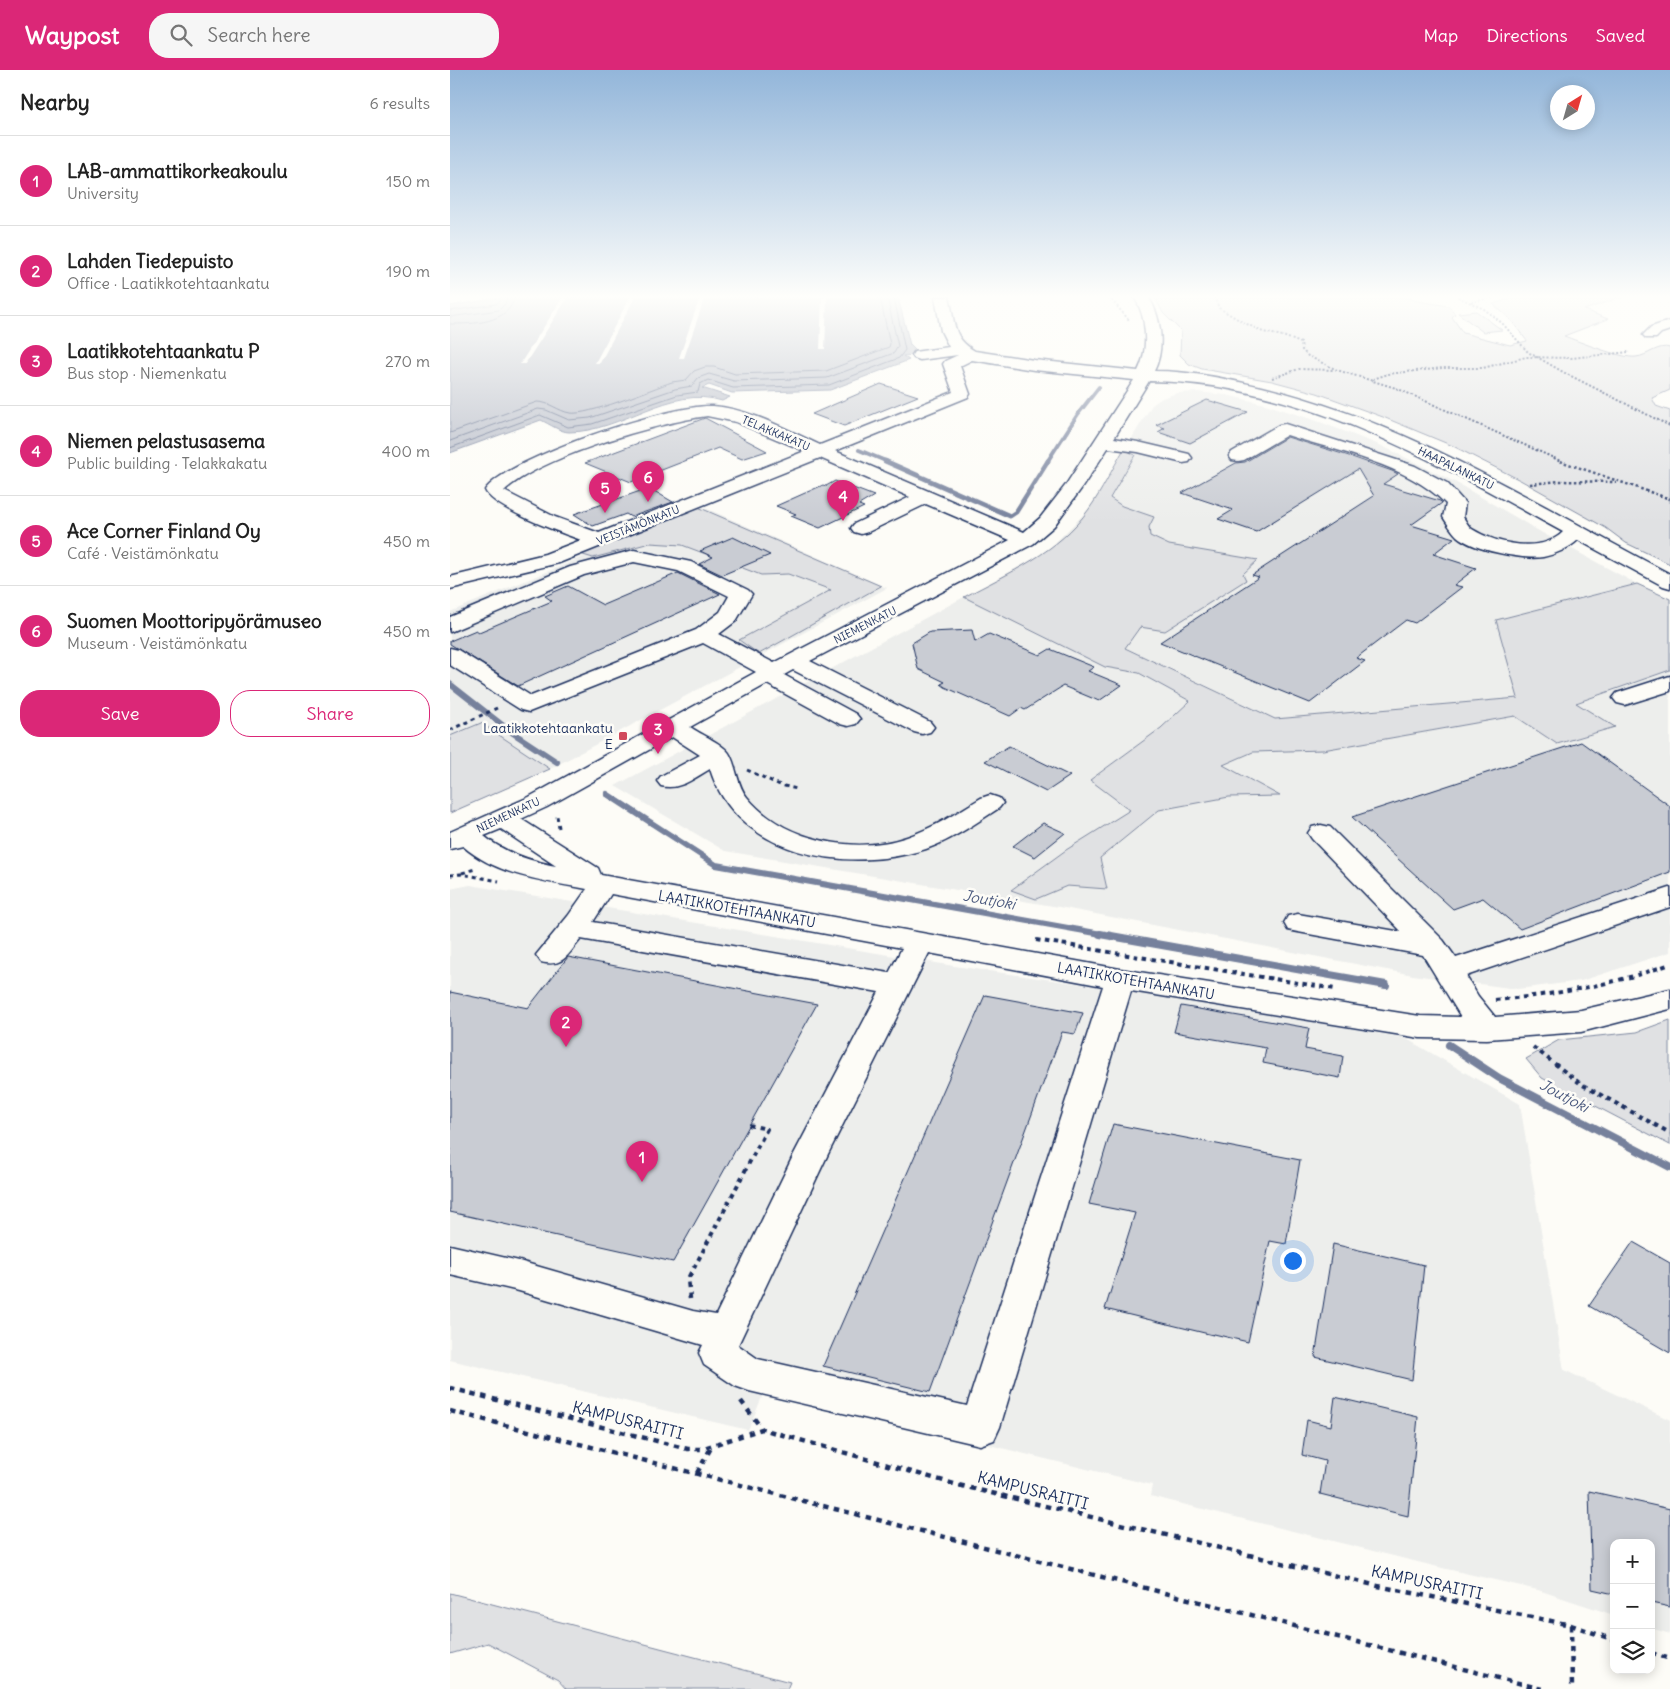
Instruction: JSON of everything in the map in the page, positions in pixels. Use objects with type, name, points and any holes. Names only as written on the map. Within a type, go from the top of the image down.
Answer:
[{"type":"street","name":"VEISTÄMÖNKATU","points":[[450,583],[552,559],[822,452],[962,394],[955,373]]},
{"type":"street","name":"HAAPALANKATU","points":[[1118,373],[1176,383],[1230,386],[1299,402],[1399,440],[1498,489],[1670,582]]},
{"type":"street","name":"NIEMENKATU","points":[[458,838],[546,798],[778,670],[1026,540],[1047,522],[1072,489],[1146,373]]},
{"type":"street","name":"TELAKKAKATU","points":[[599,540],[548,521],[496,495],[494,490],[498,484],[514,472],[554,455],[686,412],[708,411],[731,414],[1026,540]]},
{"type":"street","points":[[1238,456],[1285,429],[1392,463],[1440,487],[1456,503],[1453,517],[1464,532],[1484,542],[1530,557],[1566,541],[1575,532]]},
{"type":"street","points":[[1103,442],[1138,447],[1182,458]]},
{"type":"street","points":[[861,528],[924,498]]},
{"type":"street","points":[[450,625],[577,571],[634,556],[684,566],[741,594],[728,616],[704,635],[529,705],[450,655]]},
{"type":"street","points":[[704,635],[778,670],[922,727]]},
{"type":"street","points":[[778,670],[812,709],[848,719]]},
{"type":"street","points":[[1625,698],[1670,684]]},
{"type":"street","points":[[674,728],[718,755],[726,780],[737,803],[754,819],[782,836],[808,846],[854,852],[883,852],[915,843],[944,831],[990,803]]},
{"type":"street","points":[[670,781],[718,755]]},
{"type":"street","name":"LAATIKKOTEHTAANKATU","points":[[503,818],[533,840],[604,884]]},
{"type":"street","points":[[1321,833],[1433,947],[1466,1002],[1499,1027]]},
{"type":"street","name":"LAATIKKOTEHTAANKATU","points":[[458,838],[498,858],[536,870],[604,884],[1120,979],[1420,1027],[1499,1027],[1581,1021],[1670,999]]},
{"type":"street","points":[[551,955],[604,884]]},
{"type":"street","points":[[1449,972],[1670,897]]},
{"type":"street","points":[[1298,923],[1433,947]]},
{"type":"street","points":[[573,928],[899,985]]},
{"type":"street","points":[[450,1260],[519,1276],[693,1327],[726,1333],[815,1146],[920,942]]},
{"type":"street","points":[[718,1353],[749,1374],[980,1427],[1120,979]]},
{"type":"path","points":[[1270,379],[1282,373]]},
{"type":"path","points":[[1347,373],[1372,379],[1481,424],[1571,466],[1660,496],[1670,497]]},
{"type":"path","points":[[1372,379],[1401,373]]},
{"type":"path","points":[[1563,373],[1670,426]]},
{"type":"path","points":[[1525,485],[1559,480],[1620,482]]},
{"type":"path","points":[[450,730],[498,708]]},
{"type":"path","points":[[718,755],[780,785],[798,789]]},
{"type":"path","points":[[563,833],[557,827],[557,816],[564,810]]},
{"type":"path","points":[[1035,940],[1338,989]]},
{"type":"path","points":[[1466,1002],[1572,993],[1650,972],[1670,964]]},
{"type":"path","points":[[1499,1027],[1619,1107],[1670,1133]]},
{"type":"path","name":"KAMPUSRAITTI","points":[[450,1388],[688,1448],[701,1449],[762,1429],[983,1491],[1378,1586],[1571,1625],[1610,1639]]},
{"type":"path","points":[[450,1411],[1542,1689]]},
{"type":"path","points":[[697,1473],[712,1446]]},
{"type":"path","points":[[1571,1625],[1572,1689]]},
{"type":"path","points":[[1655,1654],[1670,1660]]},
{"type":"shaded area","points":[[1223,373],[1670,373],[1670,390],[1652,398],[1656,406],[1670,411],[1670,564],[1626,543],[1606,528],[1522,481],[1453,446],[1383,417],[1317,393],[1272,381]]},
{"type":"shaded area","points":[[1197,392],[1226,395],[1265,404],[1320,422],[1382,446],[1455,482],[1546,535],[1637,584],[1496,620],[1519,698],[1275,719],[1176,671],[986,585],[1046,552],[1088,510],[1152,405],[1162,398],[1177,393]]},
{"type":"shaded area","points":[[1124,449],[1135,455],[1110,498],[1122,506],[1154,517],[1149,527],[1150,536],[1169,545],[1258,560],[1243,574],[1246,580],[1165,631],[1140,627],[1125,648],[1275,719],[1518,698],[1496,620],[1637,584],[1670,599],[1670,670],[1576,703],[1615,727],[1557,744],[1515,716],[1323,750],[1253,752],[1223,765],[1280,796],[1229,797],[1159,810],[1100,858],[1107,889],[1067,886],[1036,899],[1011,890],[1066,850],[1130,810],[1090,780],[1161,728],[1190,701],[1139,673],[1105,667],[964,597],[1032,560],[1063,538],[1089,509]]},
{"type":"shaded area","points":[[698,507],[881,586],[759,654],[739,640],[831,590],[788,574],[761,575],[682,545],[650,543],[593,558],[580,554]]},
{"type":"shaded area","points":[[703,507],[887,588],[550,769],[450,813],[450,612]]},
{"type":"shaded area","points":[[964,597],[1139,673],[1190,701],[1161,728],[1159,810],[1223,765],[1253,752],[1323,750],[1515,716],[1557,744],[1614,728],[1575,704],[1670,670],[1670,952],[1581,981],[1517,989],[1413,975],[1059,907],[725,851],[615,786]]},
{"type":"shaded area","points":[[481,723],[550,769],[450,813],[450,736]]},
{"type":"shaded area","points":[[470,885],[954,966],[1187,999],[1405,1038],[1520,1104],[1564,1370],[1670,1420],[1670,1634],[1655,1629],[1655,1539],[1610,1539],[1610,1614],[1538,1590],[1150,1496],[1152,1485],[765,1390],[748,1430],[450,1360],[450,889]]},
{"type":"shaded area","points":[[1670,1020],[1670,1145],[1542,1078],[1526,1059],[1559,1040],[1637,1032]]},
{"type":"shaded area","points":[[450,1593],[790,1682],[787,1689],[566,1689],[558,1680],[488,1643],[450,1654]]},
{"type":"water","points":[[450,373],[876,373],[830,390],[732,393],[709,385],[702,388],[730,397],[722,401],[703,397],[665,403],[608,425],[589,430],[566,432],[541,420],[450,453]]},
{"type":"building","points":[[881,384],[918,396],[844,426],[812,414]]},
{"type":"building","points":[[1207,400],[1248,412],[1190,443],[1158,432],[1165,428],[1156,425]]},
{"type":"building","points":[[705,418],[767,451],[742,459],[718,448],[631,482],[585,463]]},
{"type":"building","points":[[1287,437],[1392,471],[1398,474],[1383,484],[1440,501],[1442,503],[1411,525],[1454,538],[1433,554],[1476,568],[1454,585],[1462,587],[1415,623],[1406,620],[1356,658],[1365,661],[1310,703],[1160,642],[1259,577],[1252,575],[1374,496],[1358,469],[1256,532],[1218,519],[1233,510],[1182,493],[1236,463],[1245,462]]},
{"type":"building","points":[[835,481],[874,496],[859,505],[864,507],[820,528],[791,516],[796,514],[776,506],[823,485],[826,486]]},
{"type":"building","points":[[649,488],[673,502],[631,517],[626,514],[593,526],[574,514]]},
{"type":"building","points":[[733,537],[770,555],[722,575],[699,564],[713,557],[700,551]]},
{"type":"building","points":[[678,573],[720,594],[518,686],[450,644],[450,641],[476,630],[479,632],[552,601],[545,596],[568,586],[603,605]]},
{"type":"building","points":[[972,630],[975,642],[989,634],[1040,655],[1050,649],[1094,667],[1088,671],[1122,685],[1099,701],[1063,686],[1025,710],[1021,708],[1010,716],[945,687],[941,684],[945,682],[918,669],[912,643],[930,632]]},
{"type":"building","points":[[1581,742],[1670,806],[1670,872],[1520,929],[1483,898],[1453,909],[1352,817]]},
{"type":"building","points":[[1009,746],[1070,776],[1046,792],[985,761]]},
{"type":"building","points":[[1043,823],[1065,833],[1035,857],[1013,846]]},
{"type":"building","points":[[568,957],[817,1004],[673,1262],[450,1212],[450,992],[528,1008]]},
{"type":"building","points":[[985,995],[1083,1013],[1075,1034],[1062,1032],[930,1392],[823,1366]]},
{"type":"building","points":[[1181,1006],[1309,1028],[1305,1049],[1343,1056],[1340,1078],[1263,1063],[1266,1048],[1174,1032]]},
{"type":"building","points":[[1113,1124],[1300,1160],[1286,1244],[1270,1241],[1248,1342],[1105,1309],[1135,1213],[1089,1204]]},
{"type":"building","points":[[1633,1242],[1670,1263],[1670,1353],[1589,1306]]},
{"type":"building","points":[[1333,1244],[1424,1265],[1412,1380],[1315,1357]]},
{"type":"building","points":[[1335,1397],[1418,1417],[1408,1516],[1320,1494],[1325,1461],[1302,1455],[1307,1420],[1331,1426]]},
{"type":"building","points":[[1589,1491],[1670,1509],[1670,1607],[1655,1604],[1655,1539],[1610,1539],[1610,1593],[1592,1589]]},
{"type":"waterway","points":[[1047,462],[1078,414],[1099,387]]},
{"type":"waterway","points":[[859,450],[888,462]]},
{"type":"waterway","points":[[885,461],[1010,516],[1016,512],[1048,461]]},
{"type":"waterway","name":"Joutjoki","points":[[450,684],[510,731],[557,762]]},
{"type":"waterway","name":"Joutjoki","points":[[607,794],[716,865],[1107,935]]},
{"type":"waterway","name":"Joutjoki","points":[[1100,934],[1386,985]]},
{"type":"waterway","name":"Joutjoki","points":[[1449,1045],[1499,1078],[1670,1167]]},
{"type":"place","name":"Suomen Moottoripyörämuseo","points":[[648,502]]},
{"type":"place","name":"Ace Corner Finland Oy","points":[[605,513]]},
{"type":"place","name":"Niemen pelastusasema","points":[[843,521]]},
{"type":"place","name":"Laatikkotehtaankatu E","points":[[623,736]]},
{"type":"place","name":"Laatikkotehtaankatu P","points":[[658,754]]},
{"type":"place","name":"Lahden Tiedepuisto","points":[[566,1047]]},
{"type":"place","name":"LAB-ammattikorkeakoulu","points":[[642,1182]]}]
